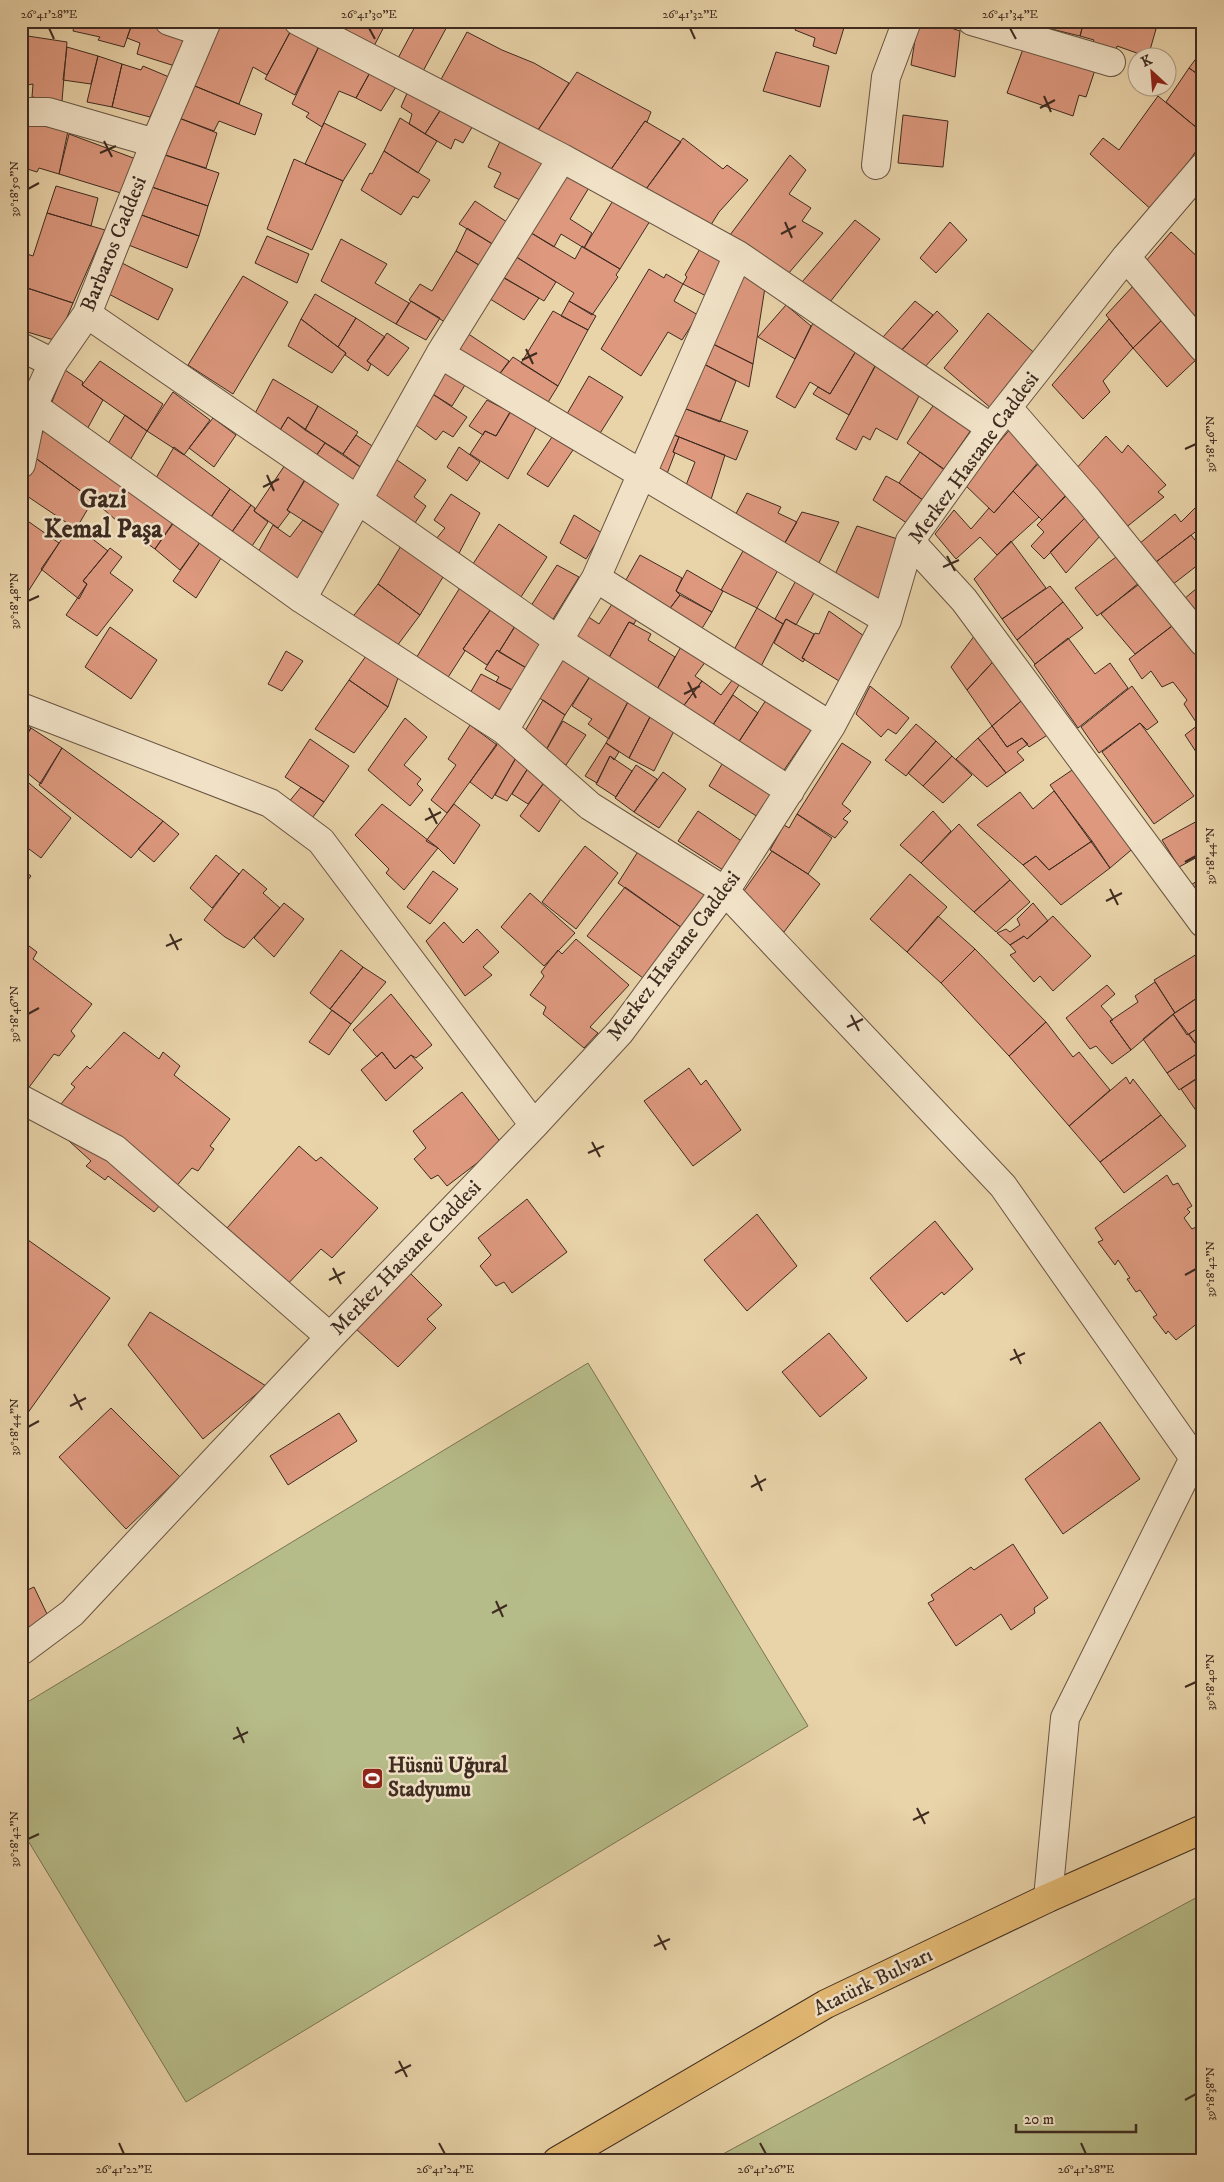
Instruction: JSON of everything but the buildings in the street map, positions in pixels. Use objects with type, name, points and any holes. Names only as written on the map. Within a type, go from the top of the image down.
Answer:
[{"type":"main road","name":"Atatürk Bulvarı","points":[[557,2161],[826,2004],[1048,1898],[1203,1829]]},
{"type":"street","points":[[169,21],[204,27]]},
{"type":"street","points":[[298,21],[562,158],[738,255],[999,418],[1088,500],[1203,642]]},
{"type":"street","points":[[876,165],[886,77],[906,21]]},
{"type":"street","points":[[972,21],[1111,62]]},
{"type":"street","name":"Barbaros Caddesi","points":[[21,464],[33,406],[53,363],[86,314],[154,143],[204,27]]},
{"type":"street","points":[[21,112],[48,112],[154,143]]},
{"type":"street","points":[[302,599],[440,354],[562,158]]},
{"type":"street","name":"Merkez Hastane Caddesi","points":[[21,1650],[72,1613],[330,1337],[534,1125],[620,1032],[725,891],[831,726],[887,620],[910,541],[999,418],[1126,257],[1203,168]]},
{"type":"street","points":[[504,730],[596,578],[738,255]]},
{"type":"street","points":[[1126,257],[1203,348]]},
{"type":"street","points":[[86,314],[358,500],[559,641],[790,791]]},
{"type":"street","points":[[21,347],[53,363]]},
{"type":"street","points":[[440,354],[887,620]]},
{"type":"street","points":[[33,406],[302,599],[504,730],[590,806],[725,891],[1003,1186],[1194,1458],[1065,1718],[1048,1898]]},
{"type":"street","points":[[910,541],[964,600],[1203,922]]},
{"type":"street","points":[[596,578],[831,726]]},
{"type":"street","points":[[21,707],[270,803],[321,841],[534,1125]]},
{"type":"street","points":[[21,1099],[115,1149],[330,1337]]},
{"type":"green space","name":"Hüsnü Uğural Stadyumu","points":[[588,1363],[808,1726],[186,2102],[21,1829],[21,1706]]},
{"type":"green space","points":[[1203,1894],[1203,2161],[710,2161]]},
{"type":"place","name":"Hüsnü Uğural Stadyumu","points":[[372,1778]]},
{"type":"district","name":"Gazi Kemal Paşa","points":[[103,514]]}]
